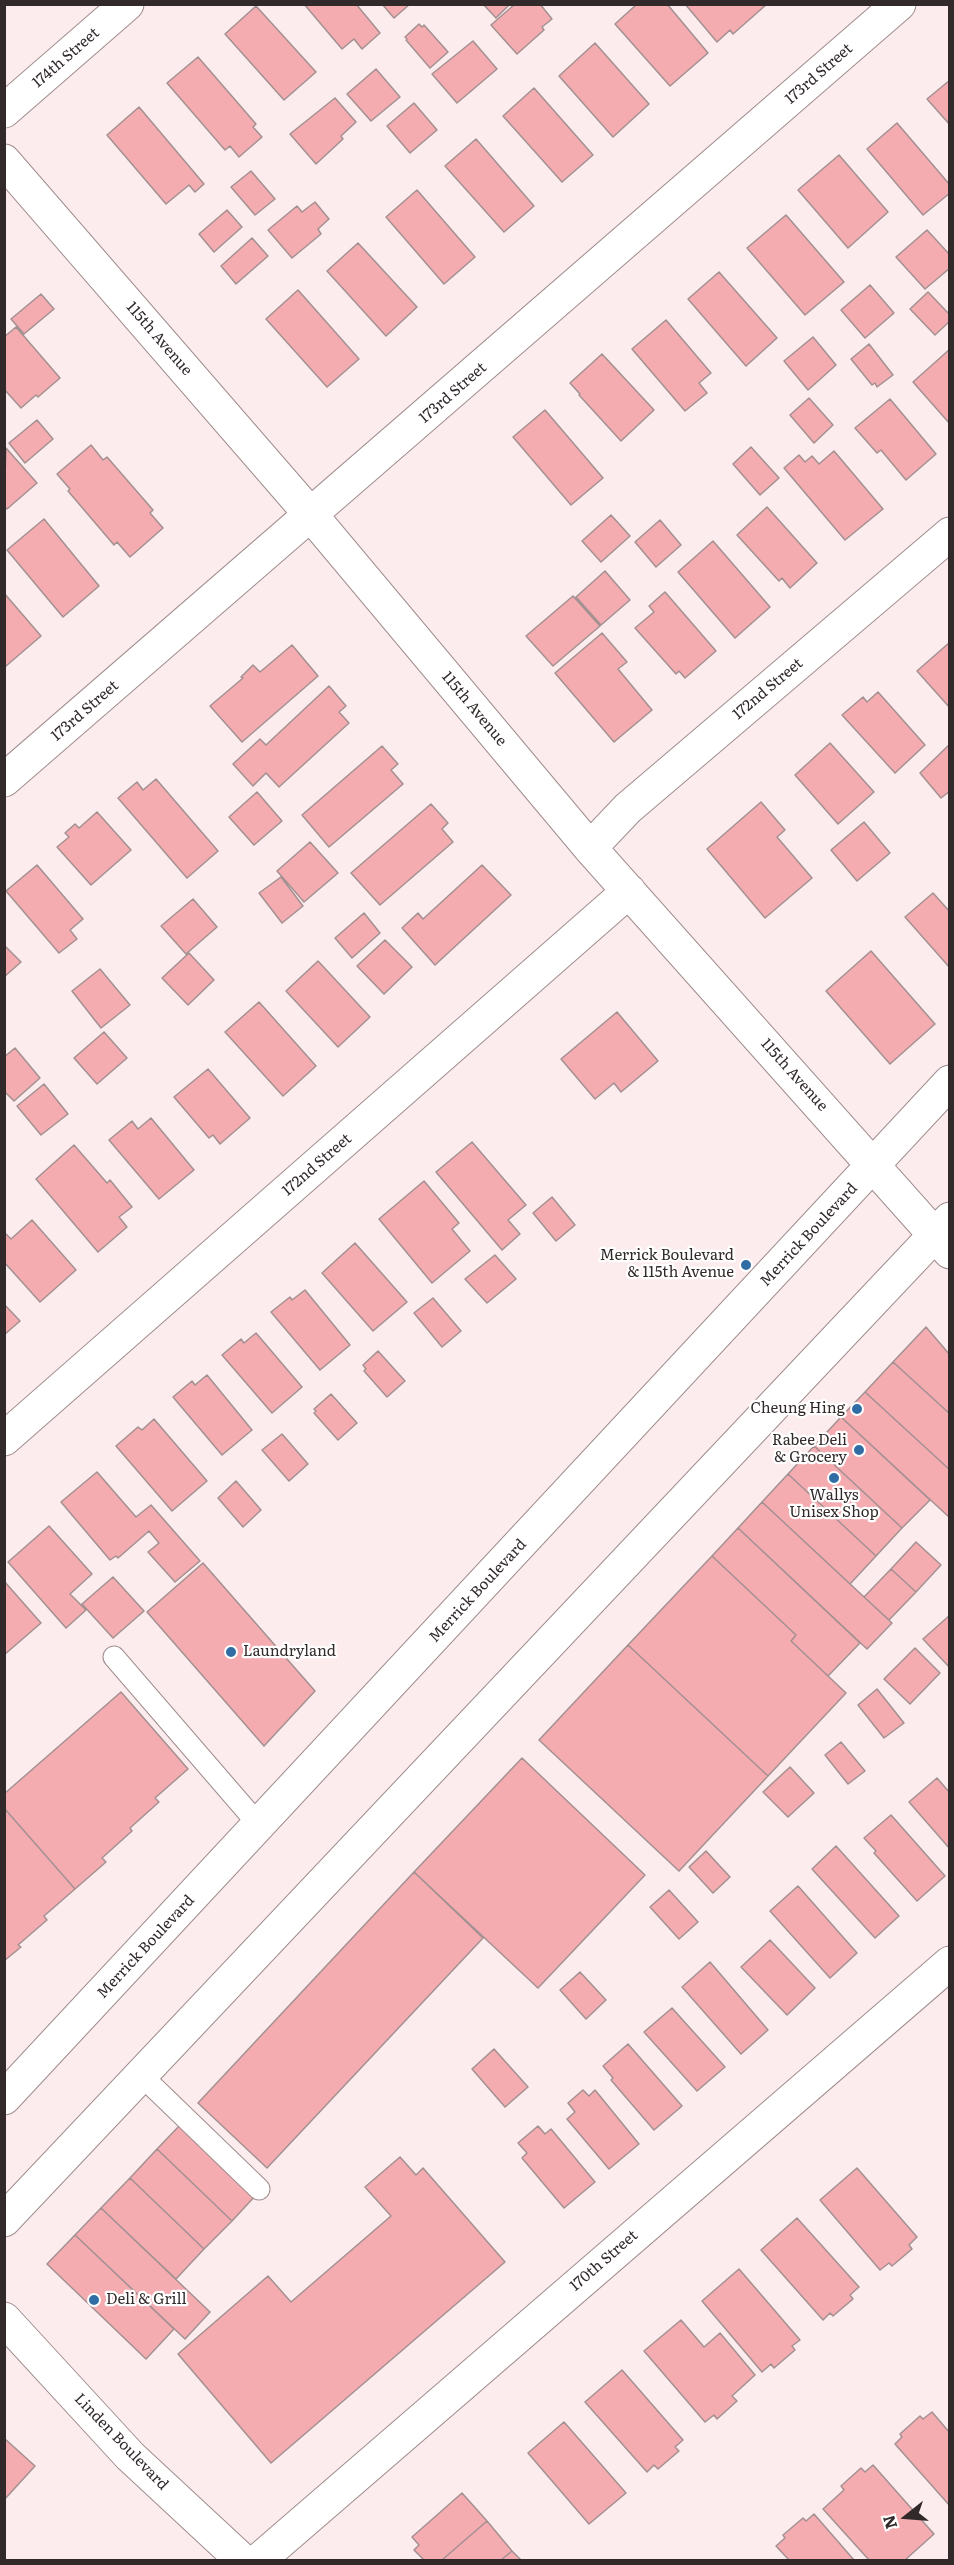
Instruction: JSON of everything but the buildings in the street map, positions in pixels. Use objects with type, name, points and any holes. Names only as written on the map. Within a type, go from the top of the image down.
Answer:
[{"type":"street","name":"174th Street","points":[[4,111],[127,4]]},
{"type":"street","name":"173rd Street","points":[[4,780],[899,4]]},
{"type":"street","name":"115th Avenue","points":[[4,161],[311,515],[590,848],[874,1165],[944,1235]]},
{"type":"street","name":"172nd Street","points":[[590,848],[628,808],[950,534]]},
{"type":"street","name":"172nd Street","points":[[4,1439],[629,891]]},
{"type":"street","name":"Merrick Boulevard","points":[[4,2098],[950,1082]]},
{"type":"street","points":[[4,2220],[944,1235]]},
{"type":"street","name":"170th Street","points":[[259,2560],[950,1963]]},
{"type":"street","name":"Linden Boulevard","points":[[4,2319],[130,2456],[242,2560]]},
{"type":"lane","points":[[114,1657],[259,1825]]},
{"type":"lane","points":[[141,2075],[259,2189]]},
{"type":"place","name":"Merrick Boulevard & 115th Avenue","points":[[746,1265]]},
{"type":"place","name":"Cheung Hing","points":[[857,1409]]},
{"type":"place","name":"Rabee Deli & Grocery","points":[[859,1450]]},
{"type":"place","name":"Wallys Unisex Shop","points":[[834,1478]]},
{"type":"place","name":"Laundryland","points":[[231,1652]]},
{"type":"place","name":"Deli & Grill","points":[[94,2300]]}]
